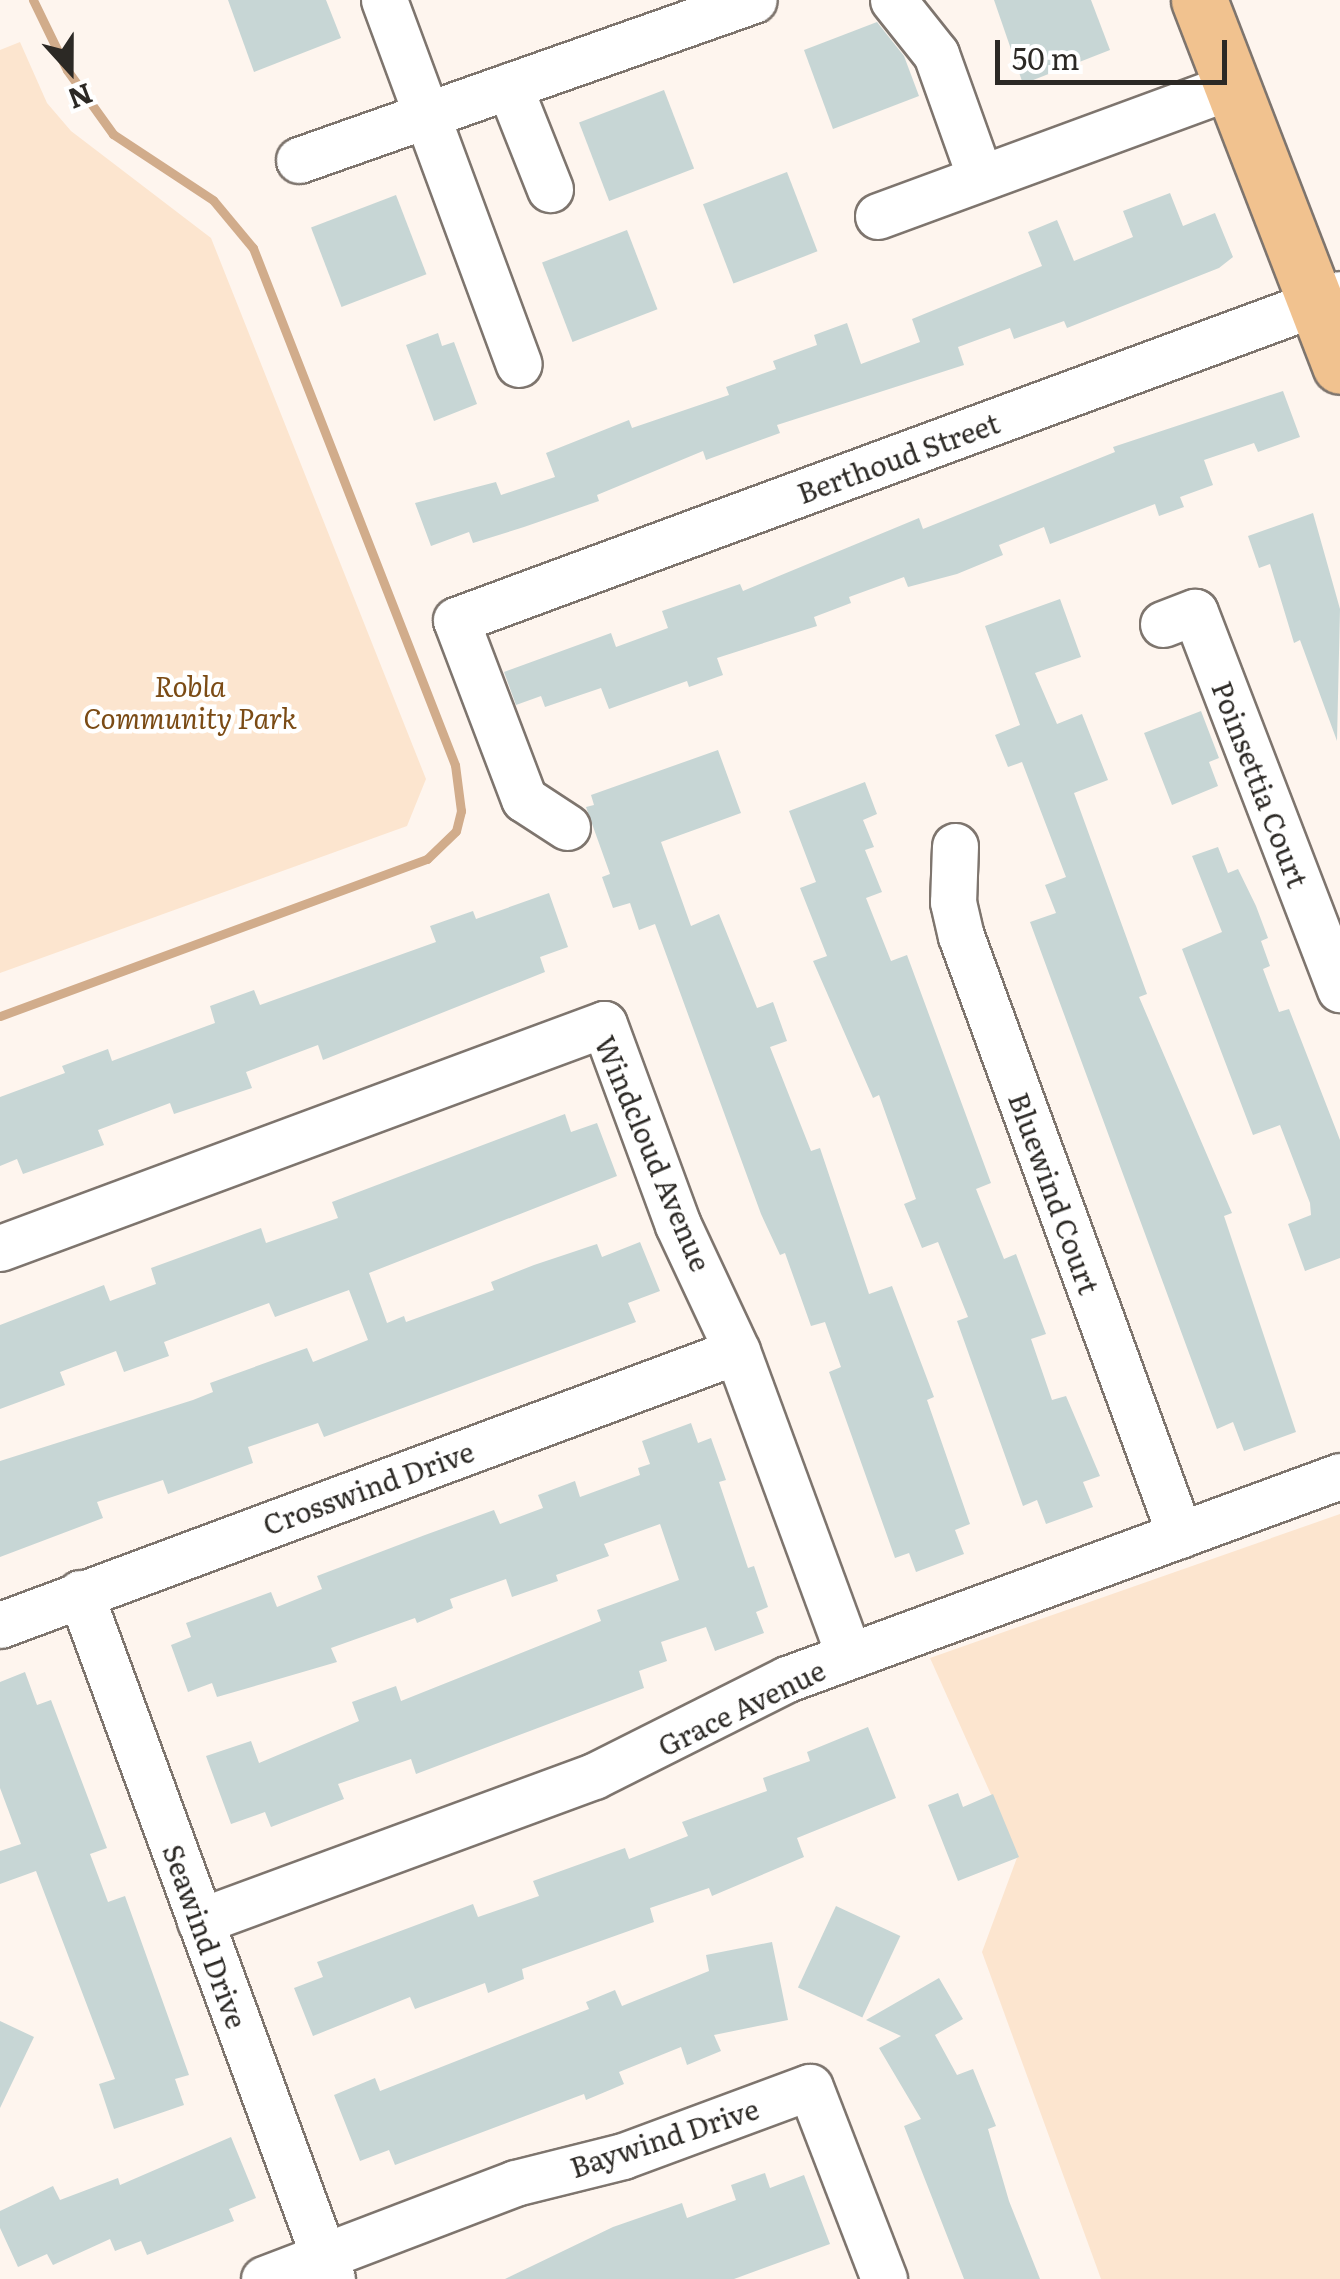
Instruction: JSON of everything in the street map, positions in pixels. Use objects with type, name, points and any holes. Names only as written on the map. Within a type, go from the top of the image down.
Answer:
[{"type":"main road","points":[[1199,0],[1232,86],[1328,298],[1340,366]]},
{"type":"street","points":[[384,0],[519,364]]},
{"type":"street","points":[[299,160],[754,0]]},
{"type":"street","points":[[893,0],[936,54],[980,177]]},
{"type":"street","points":[[510,86],[550,189]]},
{"type":"street","points":[[878,216],[1232,86]]},
{"type":"street","name":"Berthoud Street","points":[[568,827],[524,799],[456,620],[1328,298]]},
{"type":"street","name":"Poinsettia Court","points":[[1163,624],[1195,612],[1340,989]]},
{"type":"street","name":"Bluewind Court","points":[[955,846],[952,902],[961,936],[1180,1535]]},
{"type":"street","name":"Windcloud Avenue","points":[[0,1248],[604,1024],[678,1225],[738,1351],[849,1655]]},
{"type":"street","name":"Crosswind Drive","points":[[0,1625],[738,1351]]},
{"type":"street","name":"Grace Avenue","points":[[200,1921],[594,1776],[786,1679],[1340,1476]]},
{"type":"street","name":"Seawind Drive","points":[[80,1594],[328,2268]]},
{"type":"street","name":"Baywind Drive","points":[[328,2268],[515,2183],[623,2156],[810,2087],[884,2279]]},
{"type":"street","points":[[264,2279],[328,2268]]},
{"type":"green space","name":"Robla Community Park","points":[[20,42],[47,103],[71,131],[211,238],[426,779],[407,826],[0,973],[0,50]]},
{"type":"green space","points":[[1340,1514],[1340,2279],[1101,2279],[982,1952],[1018,1855],[930,1658]]},
{"type":"building","points":[[228,0],[326,0],[341,38],[254,72]]},
{"type":"building","points":[[994,0],[1091,0],[1110,50],[1023,84]]},
{"type":"building","points":[[877,22],[904,56],[919,96],[833,129],[804,50]]},
{"type":"building","points":[[664,90],[694,168],[609,201],[579,123]]},
{"type":"building","points":[[787,172],[817,251],[733,284],[703,204]]},
{"type":"building","points":[[1170,193],[1183,226],[1215,213],[1233,257],[1219,268],[1067,328],[1064,321],[1014,339],[1010,328],[958,347],[964,365],[777,425],[780,433],[706,460],[703,451],[597,495],[599,501],[473,543],[469,532],[431,546],[415,503],[496,482],[501,495],[555,477],[546,453],[629,420],[632,428],[729,395],[726,387],[776,369],[773,361],[817,345],[814,335],[847,323],[861,364],[920,342],[912,319],[1042,266],[1028,232],[1057,220],[1074,261],[1133,237],[1123,211]]},
{"type":"building","points":[[396,195],[426,274],[342,307],[311,228]]},
{"type":"building","points":[[627,230],[657,309],[573,342],[542,263]]},
{"type":"building","points":[[438,333],[442,346],[454,342],[477,404],[434,421],[406,345]]},
{"type":"building","points":[[1283,391],[1300,437],[1258,452],[1254,443],[1204,460],[1213,485],[1180,497],[1184,507],[1159,516],[1155,504],[1050,544],[1044,527],[999,545],[1003,555],[957,574],[908,587],[904,577],[849,597],[851,603],[814,617],[817,626],[717,658],[723,675],[689,687],[687,681],[609,709],[601,688],[545,707],[541,696],[516,705],[504,672],[611,633],[616,647],[668,628],[662,611],[740,584],[743,591],[919,518],[923,529],[1115,452],[1113,447]]},
{"type":"building","points":[[1313,513],[1340,609],[1337,741],[1300,640],[1294,643],[1270,564],[1259,568],[1248,536]]},
{"type":"building","points":[[1060,599],[1081,657],[1035,673],[1057,724],[1082,714],[1108,780],[1074,793],[1147,994],[1139,997],[1232,1213],[1224,1216],[1296,1432],[1244,1451],[1233,1422],[1217,1429],[1030,922],[1056,913],[1045,885],[1066,877],[1022,762],[1008,767],[995,735],[1020,725],[985,626]]},
{"type":"building","points":[[1201,711],[1219,758],[1209,762],[1218,786],[1172,805],[1144,733]]},
{"type":"building","points":[[718,750],[741,813],[661,842],[691,926],[719,914],[757,1008],[773,1002],[787,1041],[770,1047],[811,1151],[820,1148],[869,1294],[892,1286],[934,1397],[927,1400],[970,1524],[955,1530],[964,1554],[916,1572],[909,1553],[895,1558],[829,1372],[841,1367],[825,1322],[811,1326],[785,1253],[780,1255],[761,1214],[655,924],[639,930],[630,903],[613,908],[602,877],[610,874],[586,807],[594,805],[591,795]]},
{"type":"building","points":[[865,782],[877,814],[863,820],[874,847],[865,850],[882,892],[866,898],[891,961],[907,955],[991,1183],[976,1189],[1004,1259],[1016,1254],[1046,1334],[1031,1339],[1052,1400],[1066,1396],[1100,1476],[1083,1482],[1093,1507],[1046,1524],[1037,1500],[1023,1506],[957,1321],[968,1317],[938,1242],[922,1248],[904,1204],[916,1199],[879,1095],[873,1098],[813,961],[827,956],[800,888],[816,882],[789,811]]},
{"type":"building","points":[[1218,847],[1228,873],[1238,869],[1256,906],[1268,938],[1261,941],[1270,966],[1263,969],[1279,1012],[1289,1009],[1340,1140],[1340,1258],[1305,1271],[1288,1224],[1311,1215],[1310,1203],[1280,1125],[1253,1135],[1182,949],[1222,932],[1192,856]]},
{"type":"building","points":[[549,893],[568,947],[540,957],[545,972],[323,1060],[318,1045],[246,1072],[252,1088],[174,1114],[170,1103],[98,1130],[104,1145],[23,1174],[17,1159],[0,1166],[0,1097],[65,1073],[62,1066],[108,1049],[112,1061],[215,1023],[210,1006],[254,990],[260,1005],[436,942],[430,926],[473,911],[476,919]]},
{"type":"building","points":[[565,1114],[571,1132],[597,1123],[617,1176],[369,1273],[387,1323],[404,1316],[406,1322],[494,1290],[491,1282],[534,1265],[597,1244],[602,1257],[640,1242],[660,1291],[628,1303],[636,1322],[324,1437],[318,1423],[248,1447],[253,1463],[168,1494],[163,1480],[97,1502],[103,1518],[0,1557],[0,1461],[193,1400],[213,1392],[210,1383],[307,1348],[313,1362],[368,1340],[349,1290],[275,1317],[269,1303],[164,1342],[169,1356],[124,1372],[116,1351],[60,1372],[65,1385],[0,1409],[0,1325],[104,1285],[110,1301],[156,1284],[151,1268],[261,1228],[266,1243],[338,1218],[332,1202]]},
{"type":"building","points":[[691,1423],[698,1443],[711,1438],[726,1480],[719,1482],[748,1568],[754,1566],[768,1607],[756,1612],[764,1633],[715,1651],[706,1627],[661,1642],[667,1661],[639,1671],[644,1688],[416,1774],[411,1759],[338,1784],[344,1799],[271,1827],[265,1812],[231,1824],[206,1756],[251,1741],[259,1763],[359,1721],[352,1702],[396,1686],[401,1701],[601,1621],[597,1610],[679,1580],[660,1524],[604,1544],[609,1556],[556,1575],[558,1581],[512,1597],[506,1579],[450,1599],[453,1608],[417,1623],[415,1618],[331,1648],[337,1662],[217,1697],[212,1683],[188,1692],[171,1645],[191,1637],[186,1623],[271,1592],[277,1607],[322,1589],[317,1576],[494,1510],[500,1524],[543,1508],[538,1495],[575,1481],[580,1497],[640,1475],[638,1468],[650,1464],[642,1441]]},
{"type":"building","points":[[25,1672],[37,1705],[51,1700],[107,1848],[90,1854],[108,1902],[125,1896],[189,2075],[175,2079],[184,2105],[114,2129],[99,2084],[115,2079],[36,1871],[0,1884],[0,1851],[21,1844],[0,1788],[0,1682]]},
{"type":"building","points":[[868,1727],[896,1798],[797,1838],[804,1857],[712,1896],[709,1888],[650,1908],[654,1922],[522,1969],[524,1979],[488,1993],[485,1983],[415,2009],[410,1997],[313,2036],[294,1988],[323,1977],[317,1962],[473,1904],[478,1917],[539,1896],[533,1881],[625,1848],[629,1859],[688,1836],[682,1822],[767,1791],[763,1778],[810,1761],[807,1752]]},
{"type":"building","points":[[958,1793],[963,1807],[993,1794],[1019,1857],[958,1881],[928,1805]]},
{"type":"building","points":[[836,1906],[900,1936],[862,2018],[798,1988]]},
{"type":"building","points":[[772,1942],[788,2020],[714,2035],[721,2051],[687,2065],[681,2047],[619,2072],[624,2084],[586,2100],[584,2094],[395,2165],[389,2150],[360,2161],[334,2095],[375,2078],[380,2091],[589,2009],[586,2002],[615,1990],[622,2006],[709,1971],[706,1955]]},
{"type":"building","points":[[939,1978],[963,2019],[935,2035],[957,2075],[973,2069],[996,2126],[988,2129],[1009,2201],[1040,2279],[964,2279],[904,2126],[921,2119],[879,2048],[901,2036],[866,2020]]},
{"type":"building","points":[[0,2021],[34,2037],[0,2108]]},
{"type":"building","points":[[231,2137],[256,2198],[229,2209],[234,2221],[147,2255],[141,2241],[115,2251],[110,2239],[53,2265],[47,2254],[18,2267],[0,2228],[0,2211],[53,2186],[60,2200],[118,2178],[120,2185]]},
{"type":"building","points":[[765,2173],[770,2188],[804,2175],[830,2244],[734,2279],[505,2279],[613,2227],[682,2203],[687,2218],[736,2200],[731,2185]]},
{"type":"waterway","points":[[0,1016],[427,859],[456,831],[461,811],[455,765],[253,248],[213,200],[113,134],[67,70],[33,0]]}]
